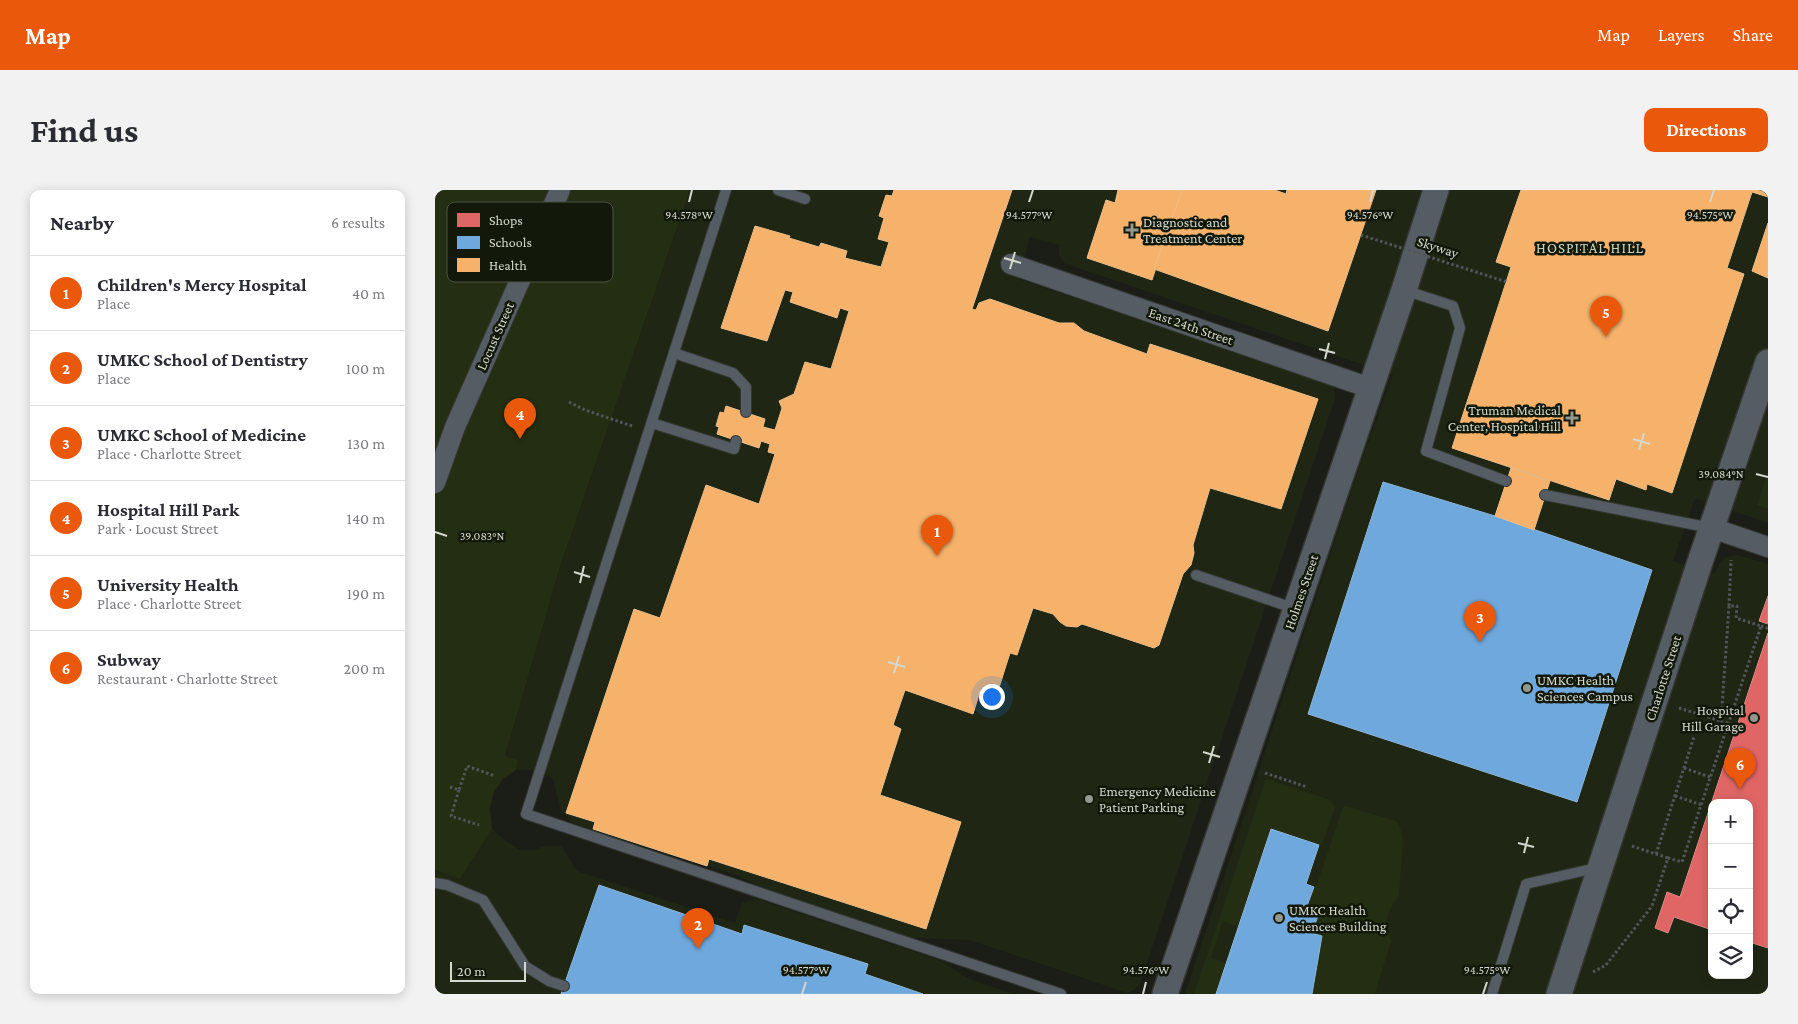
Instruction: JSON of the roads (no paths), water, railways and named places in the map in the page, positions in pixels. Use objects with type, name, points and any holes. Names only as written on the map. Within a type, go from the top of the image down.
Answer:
[{"type":"street","name":"Locust Street","points":[[555,202],[560,190]]},
{"type":"street","name":"Holmes Street","points":[[1165,994],[1371,388],[1436,190]]},
{"type":"street","name":"East 24th Street","points":[[1011,264],[1371,388]]},
{"type":"street","name":"Locust Street","points":[[435,483],[455,426],[519,282]]},
{"type":"street","name":"Charlotte Street","points":[[1559,994],[1712,528],[1766,373]]},
{"type":"street","points":[[1712,528],[1768,547]]},
{"type":"lane","points":[[726,190],[526,814],[1061,994]]},
{"type":"lane","points":[[778,190],[805,199]]},
{"type":"lane","points":[[1404,290],[1453,306],[1460,328],[1426,451],[1507,481]]},
{"type":"lane","points":[[674,353],[733,374],[746,387],[746,412]]},
{"type":"lane","points":[[650,427],[734,449],[736,441]]},
{"type":"lane","points":[[1545,495],[1712,528]]},
{"type":"lane","points":[[1196,575],[1295,609]]},
{"type":"lane","points":[[1492,994],[1527,884],[1601,867]]},
{"type":"lane","points":[[435,883],[447,885],[483,900],[525,966],[549,981],[564,986]]},
{"type":"place","name":"Diagnostic and Treatment Center","points":[[1132,230]]},
{"type":"place","name":"University Health","points":[[1606,337]]},
{"type":"place","name":"Truman Medical Center, Hospital Hill","points":[[1572,418]]},
{"type":"place","name":"Hospital Hill Park","points":[[520,439]]},
{"type":"place","name":"Children's Mercy Hospital","points":[[937,556]]},
{"type":"place","name":"UMKC School of Medicine","points":[[1480,642]]},
{"type":"place","name":"UMKC Health Sciences Campus","points":[[1527,688]]},
{"type":"place","name":"Hospital Hill Garage","points":[[1754,718]]},
{"type":"place","name":"Subway","points":[[1740,789]]},
{"type":"place","name":"Emergency Medicine Patient Parking","points":[[1089,799]]},
{"type":"place","name":"UMKC Health Sciences Building","points":[[1279,918]]},
{"type":"place","name":"UMKC School of Dentistry","points":[[698,949]]},
{"type":"district","name":"HOSPITAL HILL","points":[[1590,248]]}]
